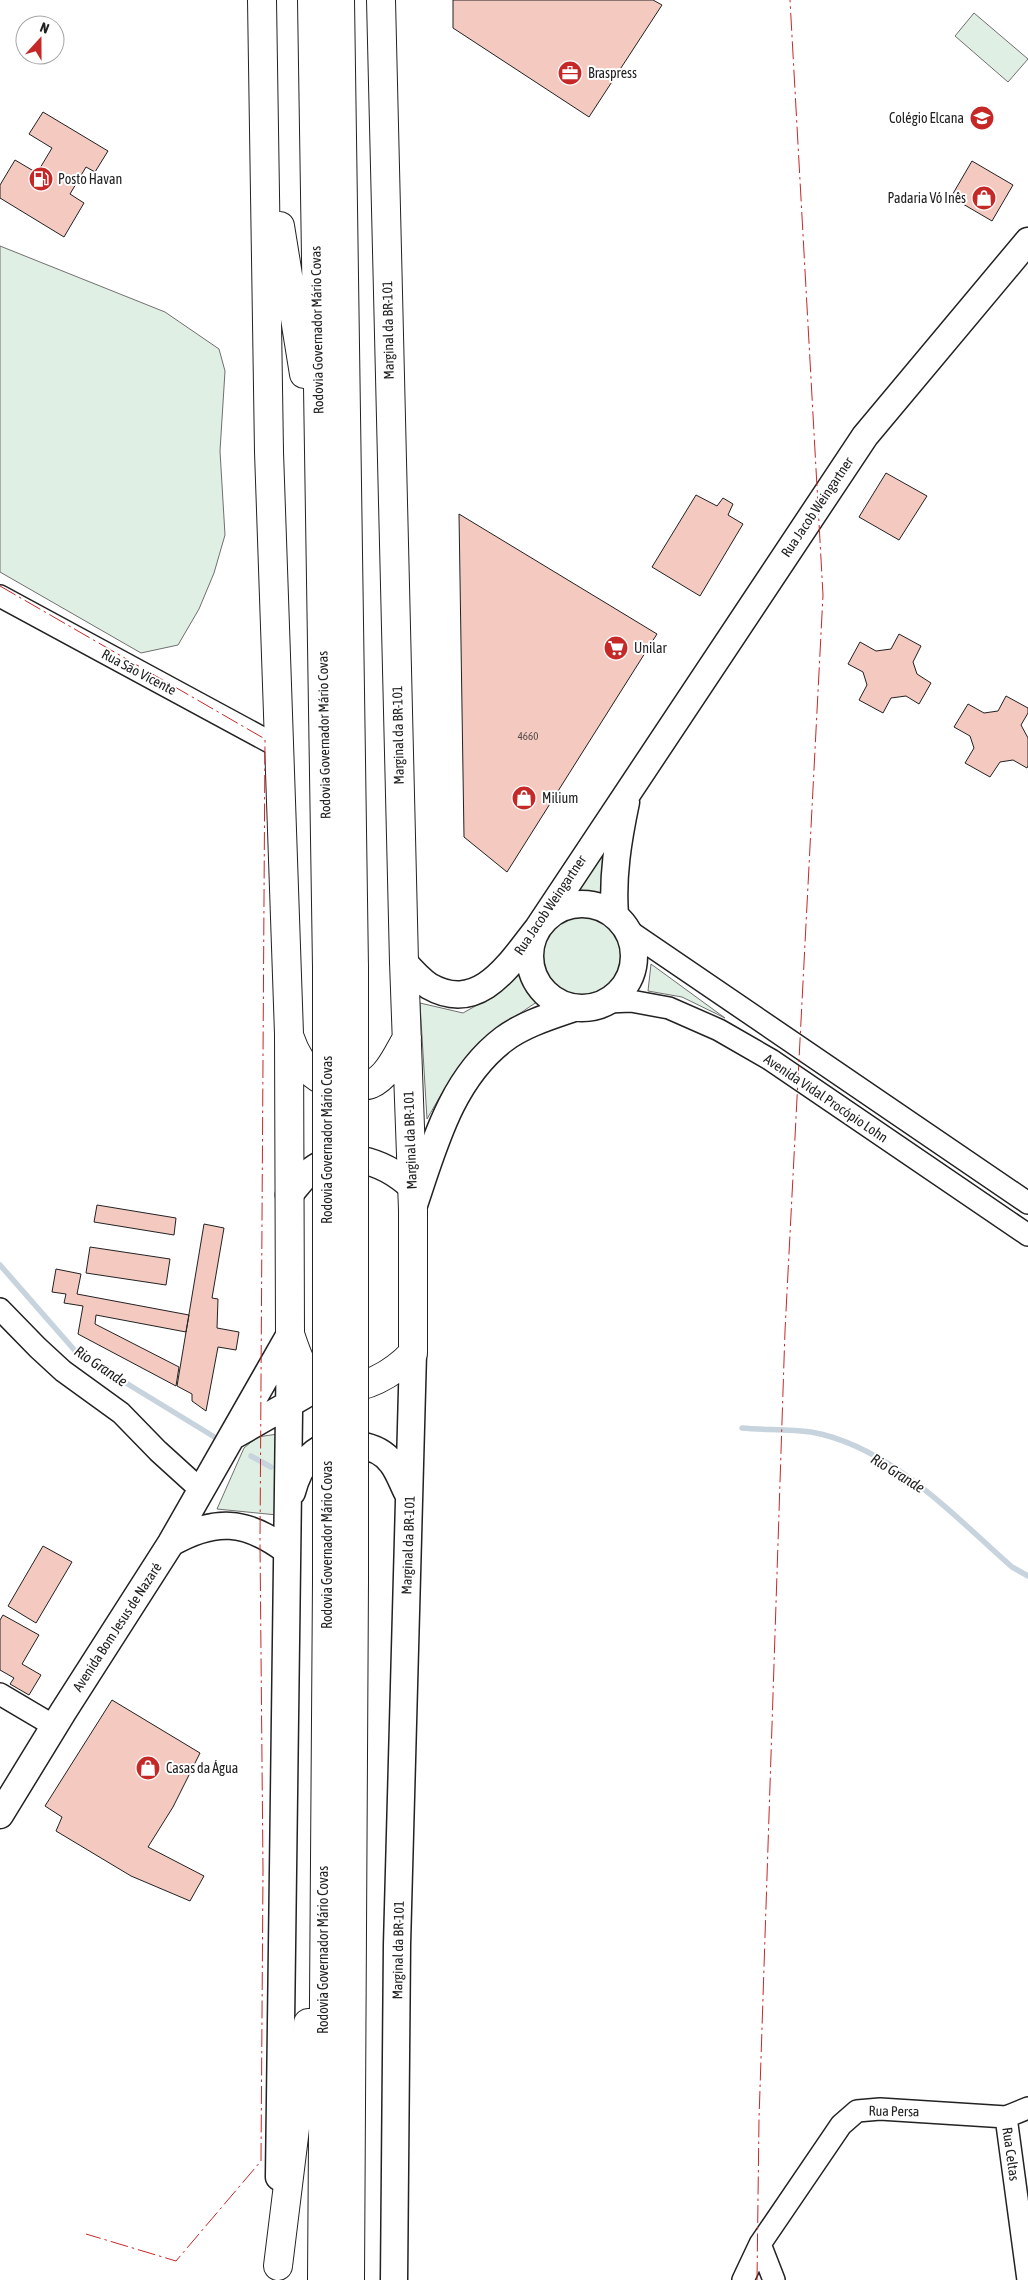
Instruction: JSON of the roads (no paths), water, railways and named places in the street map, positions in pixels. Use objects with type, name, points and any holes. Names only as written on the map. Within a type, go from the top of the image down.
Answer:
[{"type":"highway","points":[[262,0],[269,452],[289,1034],[290,1334],[304,1369],[320,1386],[355,1387],[376,1380],[402,1364],[413,1353]]},
{"type":"highway","name":"Rodovia Governador Mário Covas","points":[[312,0],[327,968],[327,1580],[322,2280]]},
{"type":"highway","name":"Rodovia Governador Mário Covas","points":[[340,0],[354,968],[354,1580],[350,2280]]},
{"type":"highway","name":"Marginal da BR-101","points":[[381,0],[404,962],[412,1199],[413,1353]]},
{"type":"highway","points":[[265,138],[319,468]]},
{"type":"highway","points":[[289,1034],[294,1050],[304,1067],[322,1082],[346,1087],[371,1084],[384,1074],[407,1038]]},
{"type":"highway","points":[[278,2273],[324,1892]]},
{"type":"main road","name":"Rua Jacob Weingartner","points":[[404,962],[427,985],[443,992],[458,995],[475,992],[502,974],[538,928],[865,436],[1028,241]]},
{"type":"main road","name":"Rua Jacob Weingartner","points":[[620,922],[614,882],[617,850],[628,790]]},
{"type":"main road","points":[[582,904],[599,907],[620,922],[633,944],[634,961],[626,984],[608,1002],[592,1008],[574,1008],[558,1003],[544,992],[534,978],[530,961],[531,944],[538,928],[550,915],[565,907],[582,904]]},
{"type":"main road","points":[[412,1199],[440,1127],[458,1092],[481,1060],[504,1038],[528,1026],[574,1008]]},
{"type":"main road","points":[[290,1195],[307,1175],[318,1166],[340,1160],[365,1160],[380,1164],[399,1175],[412,1199]]},
{"type":"main road","points":[[278,2273],[290,1334]]},
{"type":"main road","name":"Avenida Bom Jesus de Nazaré","points":[[0,1815],[54,1726],[171,1544],[290,1334]]},
{"type":"main road","name":"Marginal da BR-101","points":[[394,2280],[398,1935],[413,1353]]},
{"type":"main road","name":"Avenida Bom Jesus de Nazaré","points":[[232,1436],[320,1386]]},
{"type":"main road","points":[[287,1506],[295,1481],[304,1462],[324,1445],[347,1442],[374,1448],[392,1463],[410,1497]]},
{"type":"main road","points":[[171,1544],[192,1531],[217,1525],[242,1526],[266,1535],[286,1550]]},
{"type":"street","name":"Rua São Vicente","points":[[0,596],[279,747]]},
{"type":"street","name":"Avenida Vidal Procópio Lohn","points":[[620,922],[1028,1203]]},
{"type":"street","name":"Avenida Vidal Procópio Lohn","points":[[608,1002],[631,1001],[669,1008],[719,1030],[771,1060],[1028,1235]]},
{"type":"street","points":[[0,1309],[44,1354],[98,1398],[121,1413],[158,1451],[202,1491]]},
{"type":"street","points":[[0,1694],[54,1726]]},
{"type":"street","points":[[1006,2117],[1028,2108]]},
{"type":"street","name":"Rua Persa","points":[[743,2280],[760,2244],[841,2125],[857,2111],[880,2109],[1006,2117]]},
{"type":"street","name":"Rua Celtas","points":[[1006,2117],[1028,2280]]},
{"type":"street","points":[[760,2244],[774,2280]]},
{"type":"waterway","name":"Rio Grande","points":[[0,1265],[77,1353],[221,1441]]},
{"type":"waterway","name":"Rio Grande","points":[[742,1428],[811,1432],[840,1440],[868,1452],[894,1467],[919,1486],[1012,1567],[1028,1576]]},
{"type":"waterway","name":"Rio Grande","points":[[251,1456],[271,1467]]},
{"type":"place","name":"Braspress","points":[[570,73]]},
{"type":"place","name":"Colégio Elcana","points":[[982,118]]},
{"type":"place","name":"Posto Havan","points":[[41,179]]},
{"type":"place","name":"Padaria Vó Inês","points":[[984,198]]},
{"type":"place","name":"Unilar","points":[[616,648]]},
{"type":"place","name":"Milium","points":[[524,798]]},
{"type":"place","name":"Casas da Água","points":[[148,1768]]}]
